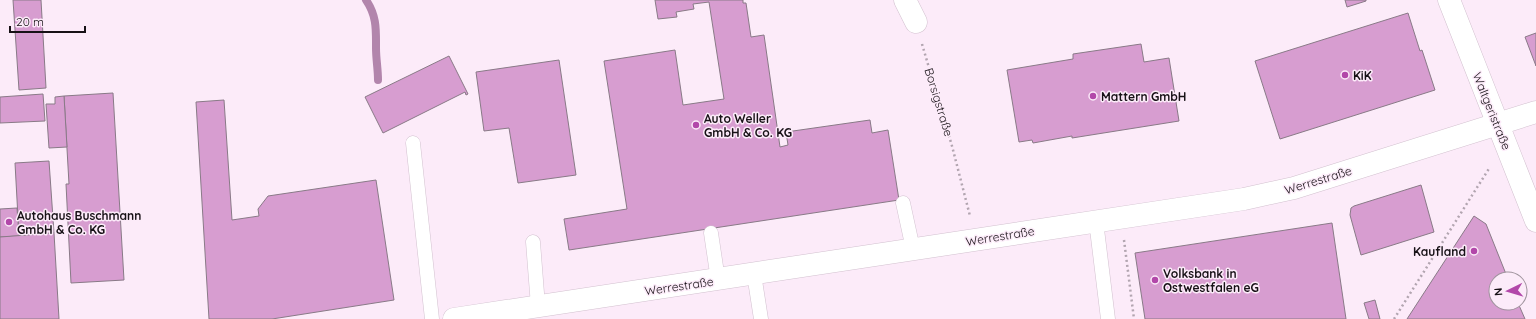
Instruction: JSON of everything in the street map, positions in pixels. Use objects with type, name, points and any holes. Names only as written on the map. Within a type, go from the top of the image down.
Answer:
[{"type":"main road","points":[[905,0],[916,22]]},
{"type":"main road","name":"Waltgeristraße","points":[[1449,0],[1536,221]]},
{"type":"main road","name":"Werrestraße","points":[[454,319],[1244,199],[1294,188],[1501,134],[1536,112]]},
{"type":"lane","points":[[413,143],[432,319]]},
{"type":"lane","points":[[903,203],[913,250]]},
{"type":"lane","points":[[1096,221],[1108,319]]},
{"type":"lane","points":[[711,233],[718,280]]},
{"type":"lane","points":[[533,242],[538,306]]},
{"type":"lane","points":[[754,274],[761,319]]},
{"type":"path","name":"Borsigstraße","points":[[916,22],[952,146],[967,206]]},
{"type":"path","points":[[1394,319],[1501,134]]},
{"type":"path","points":[[1121,217],[1134,319]]},
{"type":"building","points":[[13,0],[41,0],[46,88],[19,90]]},
{"type":"building","name":"Auto Weller GmbH & Co. KG","points":[[655,0],[743,0],[743,3],[746,3],[751,37],[764,35],[780,147],[788,145],[786,132],[870,120],[872,133],[888,130],[899,200],[569,250],[564,219],[627,209],[604,61],[675,50],[683,105],[724,99],[709,2],[693,4],[694,9],[676,12],[677,17],[658,19]]},
{"type":"building","points":[[1345,0],[1366,0],[1366,1],[1347,7]]},
{"type":"building","name":"KiK","points":[[1408,13],[1420,51],[1422,50],[1435,90],[1280,139],[1255,61]]},
{"type":"building","points":[[1536,33],[1536,66],[1525,37]]},
{"type":"building","name":"Mattern GmbH","points":[[1141,44],[1144,62],[1169,58],[1179,121],[1072,138],[1072,136],[1033,143],[1032,140],[1019,142],[1007,70],[1073,59],[1073,54]]},
{"type":"building","points":[[449,56],[468,94],[466,95],[465,92],[383,133],[365,97]]},
{"type":"building","points":[[559,60],[576,175],[518,183],[509,128],[484,131],[476,72]]},
{"type":"building","points":[[113,93],[124,280],[71,283],[66,184],[69,184],[64,96]]},
{"type":"building","points":[[43,94],[45,121],[0,123],[0,97]]},
{"type":"building","points":[[64,96],[67,147],[49,148],[46,104],[55,104],[55,97]]},
{"type":"building","points":[[224,100],[232,220],[259,216],[258,209],[268,196],[376,180],[394,300],[272,319],[209,319],[196,102]]},
{"type":"building","points":[[49,161],[54,233],[19,236],[15,163]]},
{"type":"building","points":[[1421,185],[1434,232],[1361,255],[1350,215],[1351,208]]},
{"type":"building","name":"Autohaus Buschmann GmbH & Co. KG","points":[[17,208],[19,236],[0,237],[0,209]]},
{"type":"building","name":"Kaufland","points":[[1474,216],[1486,224],[1505,271],[1488,271],[1488,311],[1522,311],[1525,319],[1407,319]]},
{"type":"building","points":[[1332,223],[1346,319],[1145,319],[1135,253]]},
{"type":"building","points":[[54,233],[59,319],[0,319],[0,237]]},
{"type":"building","points":[[1375,300],[1380,319],[1369,319],[1364,303]]},
{"type":"waterway","points":[[366,0],[370,6],[375,23],[378,80]]},
{"type":"place","name":"KiK","points":[[1345,75]]},
{"type":"place","name":"Mattern GmbH","points":[[1093,96]]},
{"type":"place","name":"Auto Weller GmbH & Co. KG","points":[[696,125]]},
{"type":"place","name":"Autohaus Buschmann GmbH & Co. KG","points":[[9,222]]},
{"type":"place","name":"Kaufland","points":[[1474,251]]},
{"type":"place","name":"Volksbank in Ostwestfalen eG","points":[[1155,280]]}]
